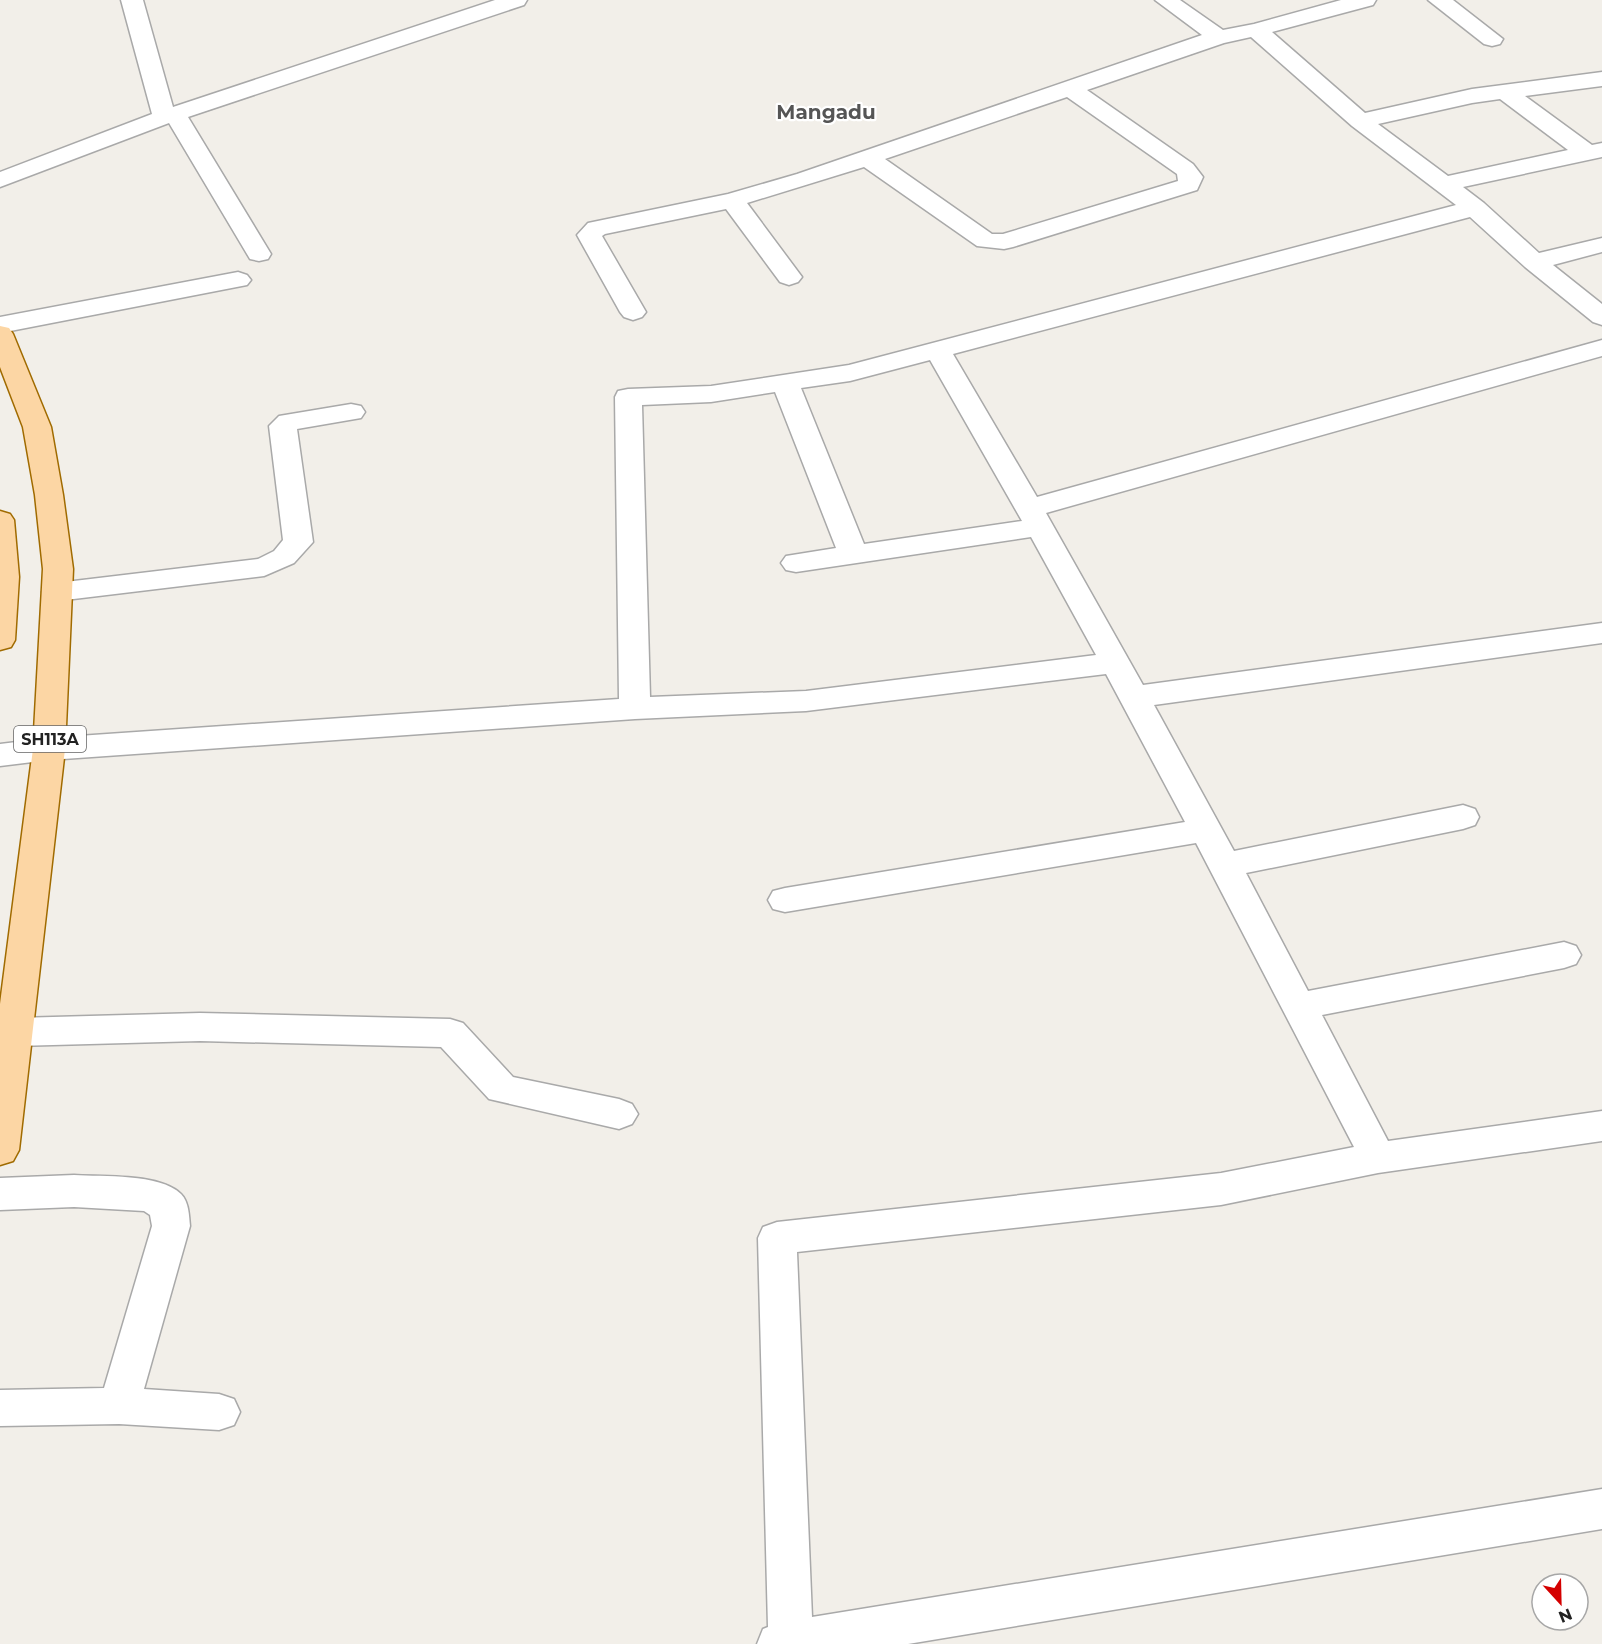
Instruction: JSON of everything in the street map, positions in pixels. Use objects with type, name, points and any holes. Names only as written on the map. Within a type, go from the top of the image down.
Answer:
[{"type":"main road","name":"SH113A","points":[[0,334],[38,427],[58,569],[49,749],[0,1150]]},
{"type":"main road","points":[[0,520],[4,577],[0,640]]},
{"type":"street","points":[[132,0],[169,116],[258,254]]},
{"type":"street","points":[[0,180],[169,116],[516,0]]},
{"type":"street","points":[[1166,0],[1219,37]]},
{"type":"street","points":[[633,312],[589,235],[597,228],[732,200],[869,159],[1219,37],[1256,30],[1365,0]]},
{"type":"street","points":[[1438,0],[1492,39]]},
{"type":"street","points":[[1256,30],[1360,121],[1475,208],[1534,262],[1602,317]]},
{"type":"street","points":[[1360,121],[1472,96],[1602,79]]},
{"type":"street","points":[[869,159],[986,241],[1004,242],[1189,185],[1191,177],[1185,169],[1069,88]]},
{"type":"street","points":[[1505,92],[1595,152]]},
{"type":"street","points":[[1444,184],[1595,152]]},
{"type":"street","points":[[732,200],[789,277]]},
{"type":"street","points":[[635,708],[628,397],[711,394],[850,373],[1475,208]]},
{"type":"street","points":[[1534,262],[1602,245]]},
{"type":"street","points":[[0,326],[238,280]]},
{"type":"street","points":[[796,563],[853,554],[1036,517],[1602,348]]},
{"type":"street","points":[[938,350],[1036,517],[1205,830],[1226,864],[1378,1158]]},
{"type":"street","points":[[785,383],[853,554]]},
{"type":"street","points":[[57,592],[264,567],[284,557],[298,542],[283,426],[288,422],[351,412]]},
{"type":"street","points":[[1133,696],[1602,633]]},
{"type":"street","points":[[0,755],[49,749],[635,708],[806,701],[1116,663]]},
{"type":"street","points":[[1226,864],[1463,817]]},
{"type":"street","points":[[785,900],[1205,830]]},
{"type":"street","points":[[1299,1006],[1564,954]]},
{"type":"street","points":[[16,1032],[200,1027],[450,1033],[502,1089],[619,1114]]},
{"type":"street","points":[[1602,1126],[1378,1158],[1221,1189],[777,1239],[787,1643],[1602,1509]]},
{"type":"street","points":[[0,1194],[74,1191],[150,1196],[168,1206],[171,1226],[119,1406]]},
{"type":"street","points":[[0,1408],[119,1406],[219,1412]]},
{"type":"district","name":"Mangadu","points":[[826,112]]}]
